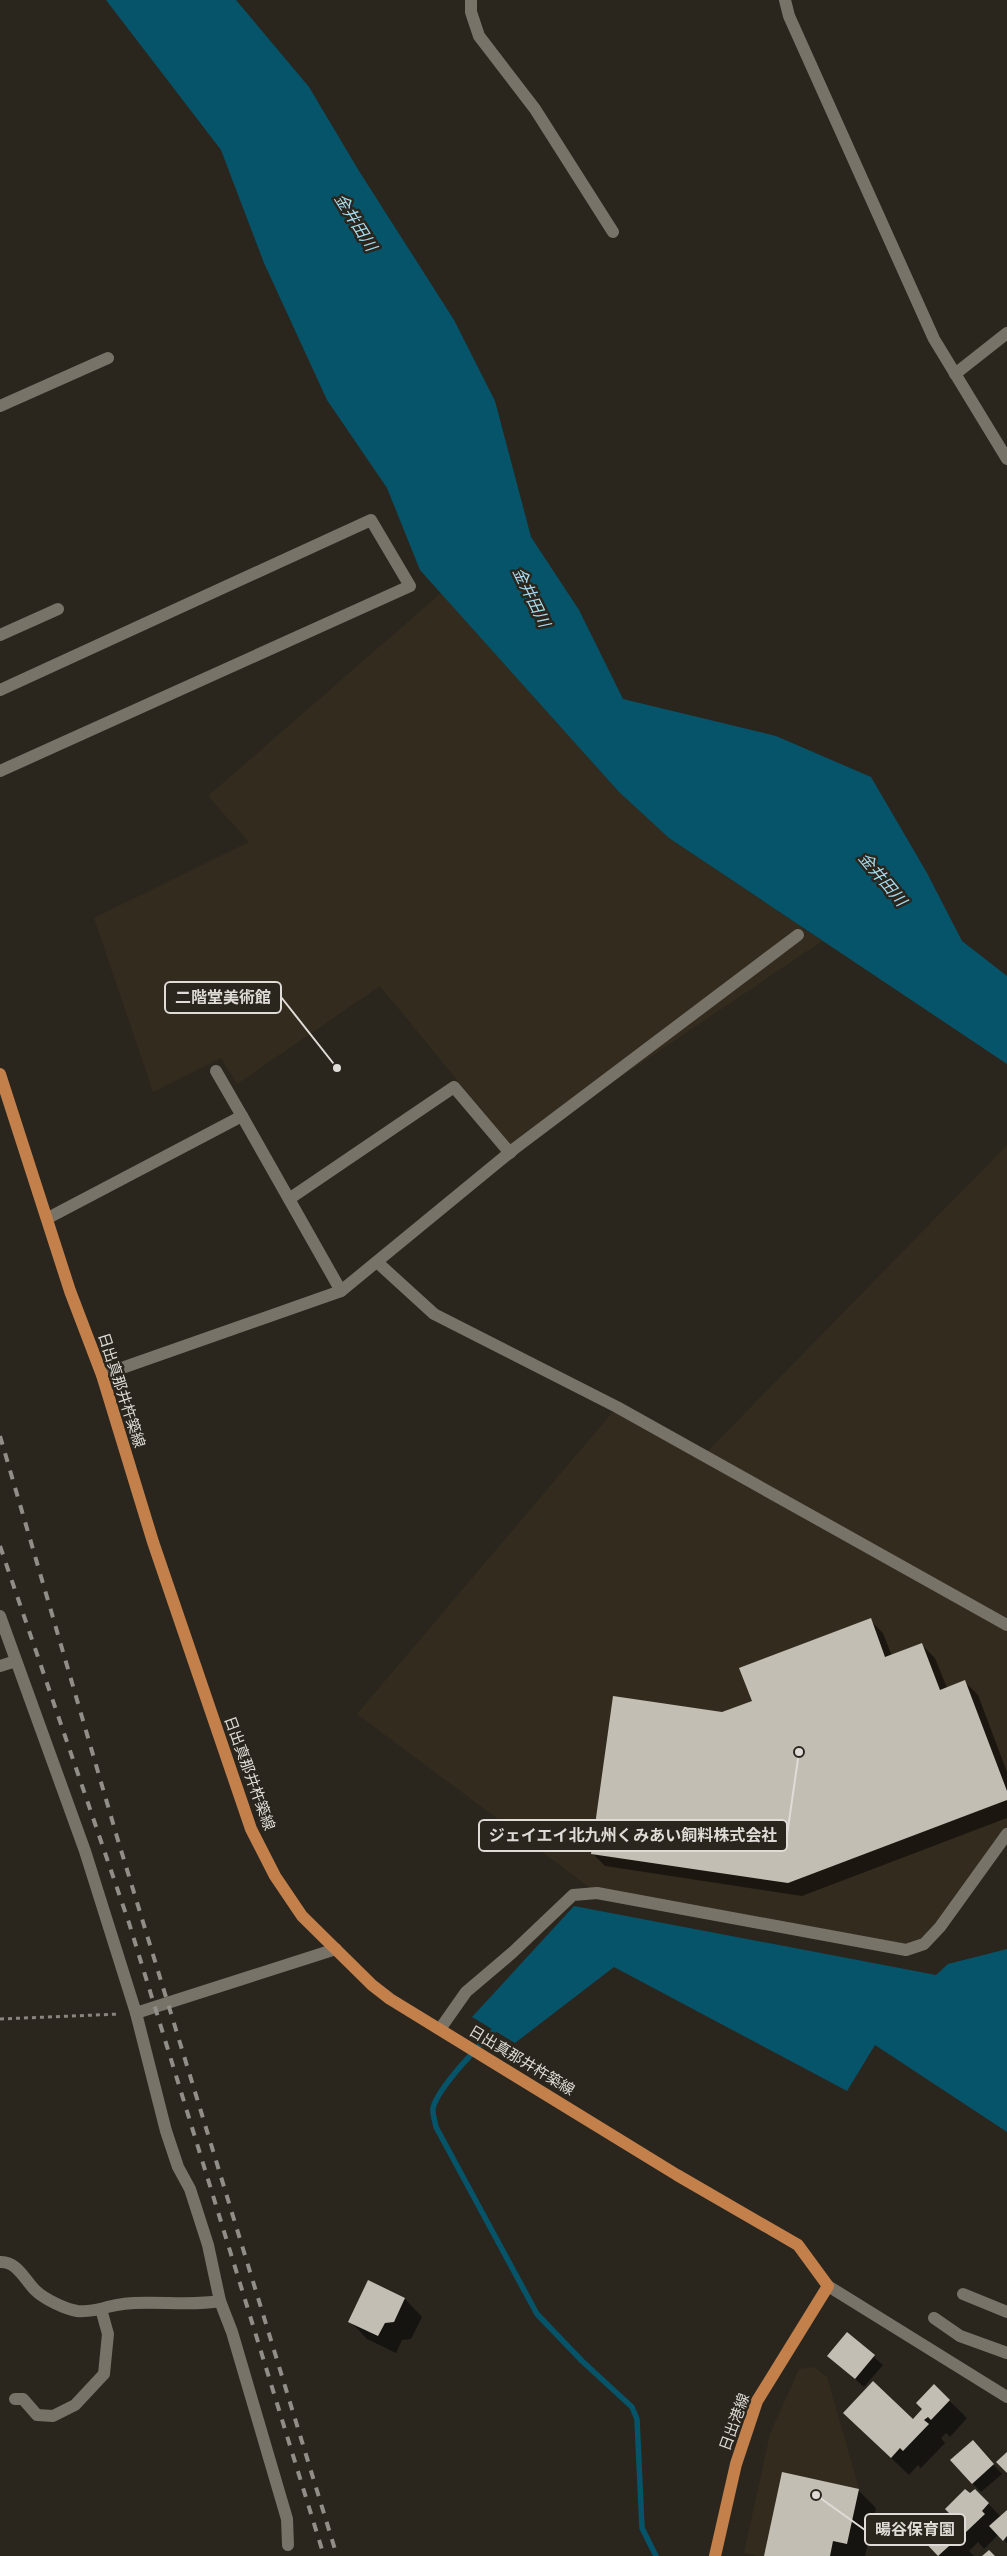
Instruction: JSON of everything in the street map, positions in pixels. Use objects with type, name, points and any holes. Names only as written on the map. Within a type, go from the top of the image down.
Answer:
[{"type":"main road","name":"日出真那井杵築線","points":[[0,1074],[70,1291],[102,1375],[153,1542],[251,1828],[275,1876],[302,1916],[372,1985],[677,2176],[798,2245],[828,2286]]},
{"type":"main road","name":"日出港線","points":[[715,2556],[736,2464],[758,2400],[828,2286]]},
{"type":"street","points":[[470,0],[471,12],[479,36],[535,109],[613,232]]},
{"type":"street","points":[[785,0],[789,16],[934,340],[1007,459]]},
{"type":"street","points":[[955,374],[1007,333]]},
{"type":"street","points":[[0,406],[108,358]]},
{"type":"street","points":[[0,690],[371,520],[410,586],[0,771]]},
{"type":"street","points":[[0,635],[58,609]]},
{"type":"street","points":[[102,1375],[342,1291],[510,1153],[798,936]]},
{"type":"street","points":[[216,1071],[342,1291]]},
{"type":"street","points":[[289,1199],[454,1086],[510,1153]]},
{"type":"street","points":[[48,1218],[242,1116]]},
{"type":"street","points":[[377,1262],[434,1314],[616,1407],[1007,1625]]},
{"type":"street","points":[[0,1616],[85,1851],[136,2013],[166,2131],[178,2166],[190,2189],[208,2245],[220,2302],[232,2332],[287,2519],[288,2545]]},
{"type":"street","points":[[0,1666],[16,1661]]},
{"type":"street","points":[[440,2029],[466,1992],[513,1952],[573,1895],[597,1893],[906,1950],[924,1944],[940,1927],[1007,1834]]},
{"type":"street","points":[[136,2013],[336,1949]]},
{"type":"street","points":[[0,2262],[22,2272],[36,2291],[58,2304],[78,2312],[101,2309],[117,2304],[202,2304],[220,2302]]},
{"type":"street","points":[[828,2286],[1007,2397]]},
{"type":"street","points":[[963,2294],[1007,2312]]},
{"type":"street","points":[[15,2400],[23,2399],[37,2415],[53,2416],[75,2405],[104,2374],[108,2334],[101,2309]]},
{"type":"street","points":[[934,2318],[960,2336],[1007,2353]]},
{"type":"path","points":[[0,2019],[136,2013]]},
{"type":"shaded area","points":[[441,593],[619,792],[669,838],[822,941],[514,1149],[380,986],[237,1084],[221,1058],[153,1092],[94,918],[249,842],[208,796]]},
{"type":"shaded area","points":[[1007,1145],[1007,1835],[924,1944],[906,1950],[597,1893],[357,1714],[617,1407],[704,1455]]},
{"type":"shaded area","points":[[814,2367],[827,2377],[859,2489],[847,2544],[833,2541],[830,2556],[757,2556],[744,2553],[770,2434],[799,2369]]},
{"type":"water","name":"金井田川","points":[[106,0],[236,0],[309,87],[359,171],[454,320],[495,401],[531,537],[579,610],[623,699],[776,736],[871,777],[927,873],[962,941],[1007,976],[1007,1064],[669,838],[619,792],[420,570],[387,488],[327,400],[264,263],[221,150]]},
{"type":"water","points":[[574,1906],[936,1975],[948,1964],[1007,1949],[1007,2132],[875,2045],[847,2091],[614,1967],[515,2043],[472,2017]]},
{"type":"building","points":[[871,1618],[885,1657],[922,1643],[940,1690],[965,1680],[1007,1791],[1007,1800],[788,1883],[591,1854],[613,1696],[722,1712],[752,1701],[739,1668]]},
{"type":"building","points":[[368,2280],[405,2298],[394,2322],[385,2323],[378,2336],[348,2322]]},
{"type":"building","points":[[847,2332],[875,2355],[855,2379],[827,2356]]},
{"type":"building","points":[[873,2381],[913,2419],[922,2409],[916,2403],[934,2384],[950,2400],[931,2420],[928,2417],[924,2420],[929,2424],[903,2451],[900,2448],[891,2458],[843,2413]]},
{"type":"building","points":[[973,2440],[994,2464],[972,2484],[950,2460]]},
{"type":"building","points":[[1007,2452],[1007,2473],[996,2462]]},
{"type":"building","points":[[782,2472],[859,2489],[847,2544],[833,2541],[830,2556],[764,2556]]},
{"type":"building","points":[[965,2489],[970,2493],[975,2489],[989,2503],[982,2511],[985,2514],[966,2532],[959,2526],[952,2533],[958,2538],[938,2556],[919,2536],[940,2515],[944,2519],[950,2514],[945,2509]]},
{"type":"building","points":[[1007,2510],[1007,2536],[1003,2541],[989,2526]]},
{"type":"building","points":[[989,2550],[995,2556],[982,2556]]},
{"type":"waterway","points":[[500,2025],[443,2088],[433,2108],[436,2127],[537,2314],[582,2361],[632,2407],[637,2419],[642,2528],[656,2556]]},
{"type":"railway","points":[[0,1436],[117,1837],[337,2556]]},
{"type":"railway","points":[[0,1546],[129,1923],[324,2556]]},
{"type":"place","name":"二階堂美術館","points":[[337,1068]]},
{"type":"place","name":"ジェイエイ北九州くみあい飼料株式会社","points":[[799,1752]]},
{"type":"place","name":"暘谷保育園","points":[[816,2495]]}]
